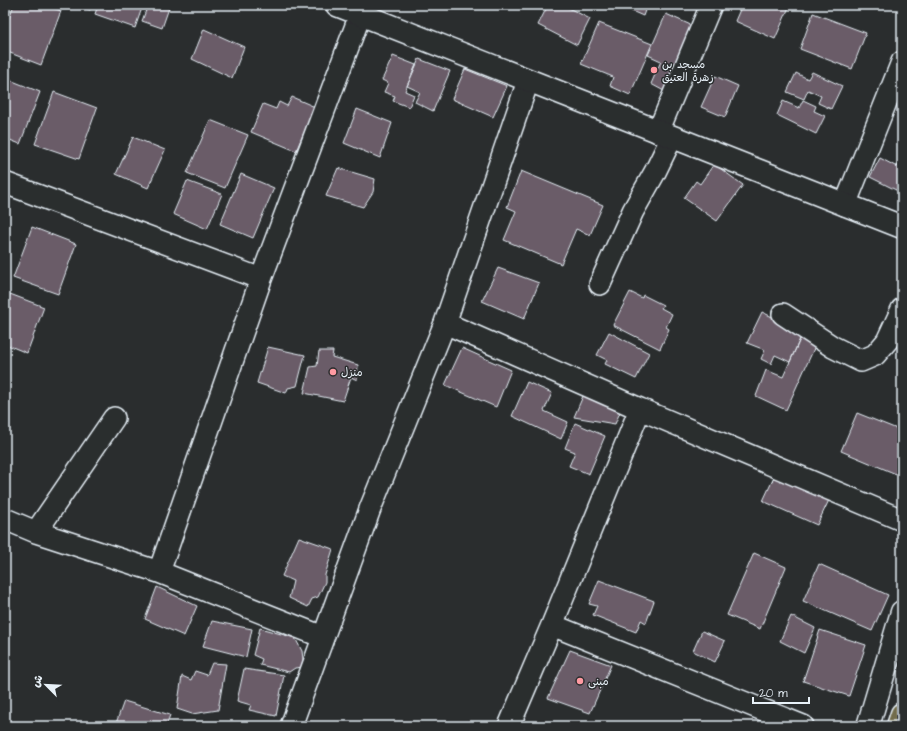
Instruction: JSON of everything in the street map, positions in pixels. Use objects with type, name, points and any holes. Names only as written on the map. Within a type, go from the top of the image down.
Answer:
[{"type":"highway","points":[[898,726],[902,714]]},
{"type":"street","points":[[337,5],[902,227]]},
{"type":"street","points":[[600,284],[633,211],[655,172],[665,135],[711,5]]},
{"type":"street","points":[[159,572],[261,279],[360,15]]},
{"type":"street","points":[[845,205],[902,62]]},
{"type":"street","points":[[291,726],[370,509],[445,323],[528,81]]},
{"type":"street","points":[[5,183],[261,279]]},
{"type":"street","points":[[783,314],[833,347],[860,361],[875,355],[887,341],[902,309]]},
{"type":"street","points":[[445,323],[902,520]]},
{"type":"street","points":[[509,726],[552,625],[640,408]]},
{"type":"street","points":[[36,532],[114,418]]},
{"type":"street","points":[[5,519],[36,532],[159,572],[323,637]]},
{"type":"street","points":[[868,726],[902,612]]},
{"type":"street","points":[[552,625],[803,726]]},
{"type":"building","points":[[14,5],[45,5],[61,11],[41,65],[5,51],[5,28]]},
{"type":"building","points":[[76,5],[91,5],[90,10]]},
{"type":"building","points":[[98,5],[143,5],[135,28],[95,14]]},
{"type":"building","points":[[148,5],[170,5],[162,28],[142,21]]},
{"type":"building","points":[[548,5],[563,5],[590,19],[577,45],[538,25]]},
{"type":"building","points":[[618,5],[647,5],[643,16]]},
{"type":"building","points":[[742,5],[790,5],[775,39],[735,21]]},
{"type":"building","points":[[813,13],[866,33],[852,69],[800,49]]},
{"type":"building","points":[[666,14],[693,26],[664,91],[651,84],[661,61],[648,55]]},
{"type":"building","points":[[599,23],[652,44],[630,95],[610,86],[613,77],[581,64]]},
{"type":"building","points":[[204,29],[244,47],[232,78],[192,59]]},
{"type":"building","points":[[393,56],[416,65],[405,91],[414,95],[409,107],[393,101],[395,96],[384,92],[388,83],[382,80]]},
{"type":"building","points":[[419,59],[450,71],[433,111],[415,102],[420,92],[407,86]]},
{"type":"building","points":[[465,69],[507,86],[493,117],[452,99]]},
{"type":"building","points":[[812,72],[842,86],[831,109],[818,103],[821,96],[808,90],[804,99],[787,92],[796,73],[808,79]]},
{"type":"building","points":[[715,76],[738,86],[725,117],[701,107]]},
{"type":"building","points":[[5,78],[40,92],[20,144],[5,138]]},
{"type":"building","points":[[54,92],[97,108],[79,159],[35,144]]},
{"type":"building","points":[[292,97],[315,107],[296,151],[251,132],[263,104],[276,109],[279,102],[287,106]]},
{"type":"building","points":[[803,100],[816,106],[814,111],[825,116],[816,134],[777,115],[783,101],[799,108]]},
{"type":"building","points":[[357,109],[392,123],[380,158],[344,143]]},
{"type":"building","points":[[210,120],[248,135],[225,188],[187,173]]},
{"type":"building","points":[[133,137],[165,150],[148,188],[116,174]]},
{"type":"building","points":[[880,158],[897,167],[902,158],[902,193],[870,177]]},
{"type":"building","points":[[714,164],[743,185],[717,221],[684,198],[696,181],[700,184]]},
{"type":"building","points":[[338,168],[375,179],[373,192],[363,207],[326,196]]},
{"type":"building","points":[[521,171],[603,205],[590,235],[576,229],[561,264],[504,240],[516,211],[507,207]]},
{"type":"building","points":[[241,174],[274,188],[253,238],[220,224]]},
{"type":"building","points":[[187,181],[222,194],[207,229],[173,214]]},
{"type":"building","points":[[32,227],[76,244],[58,294],[13,278]]},
{"type":"building","points":[[498,268],[539,283],[524,319],[482,301]]},
{"type":"building","points":[[630,292],[642,298],[643,295],[663,305],[661,308],[672,314],[666,327],[669,329],[660,349],[613,325]]},
{"type":"building","points":[[10,294],[44,307],[27,353],[5,344],[5,307]]},
{"type":"building","points":[[762,312],[803,332],[790,362],[775,355],[771,364],[761,359],[765,350],[747,343]]},
{"type":"building","points":[[609,332],[649,353],[636,379],[605,364],[607,360],[597,355]]},
{"type":"building","points":[[801,337],[816,344],[786,410],[756,396],[766,370],[783,377]]},
{"type":"building","points":[[268,347],[305,355],[297,386],[288,388],[286,393],[257,383]]},
{"type":"building","points":[[462,348],[511,370],[496,407],[445,385]]},
{"type":"building","name":"منزل","points":[[319,351],[333,351],[332,357],[358,365],[357,380],[351,377],[343,401],[304,393],[310,367],[317,366]]},
{"type":"building","points":[[527,382],[552,393],[544,411],[568,422],[561,439],[512,416]]},
{"type":"building","points":[[586,389],[623,405],[615,424],[574,417]]},
{"type":"building","points":[[857,413],[902,431],[901,476],[841,451]]},
{"type":"building","points":[[575,423],[605,436],[589,474],[569,466],[575,452],[565,448]]},
{"type":"building","points":[[776,473],[831,496],[817,525],[763,501]]},
{"type":"building","points":[[299,537],[333,549],[325,575],[325,582],[318,597],[312,599],[308,607],[289,598],[293,581],[282,576]]},
{"type":"building","points":[[754,553],[786,567],[760,629],[727,615]]},
{"type":"building","points":[[819,564],[888,595],[872,631],[803,601]]},
{"type":"building","points":[[599,580],[654,601],[646,623],[641,620],[636,632],[593,615],[597,606],[589,604]]},
{"type":"building","points":[[157,587],[197,606],[184,636],[145,619]]},
{"type":"building","points":[[791,616],[815,628],[804,653],[780,641]]},
{"type":"building","points":[[212,621],[252,629],[246,657],[203,646]]},
{"type":"building","points":[[260,628],[295,638],[302,651],[304,667],[295,668],[289,672],[260,665],[262,659],[253,655]]},
{"type":"building","points":[[820,630],[866,645],[849,696],[803,681]]},
{"type":"building","points":[[702,631],[725,641],[715,662],[693,651]]},
{"type":"building","name":"مبنى","points":[[570,650],[611,665],[590,713],[548,698]]},
{"type":"building","points":[[212,663],[226,664],[218,710],[192,714],[177,709],[182,676],[191,680],[195,671],[207,675]]},
{"type":"building","points":[[244,669],[284,675],[276,716],[249,710],[251,705],[237,701]]},
{"type":"building","points":[[124,701],[170,715],[166,726],[115,726]]},
{"type":"place","name":"مسجد بن زهرة العتيق","points":[[654,70]]},
{"type":"place","name":"منزل","points":[[333,372]]},
{"type":"place","name":"مبنى","points":[[580,681]]}]
